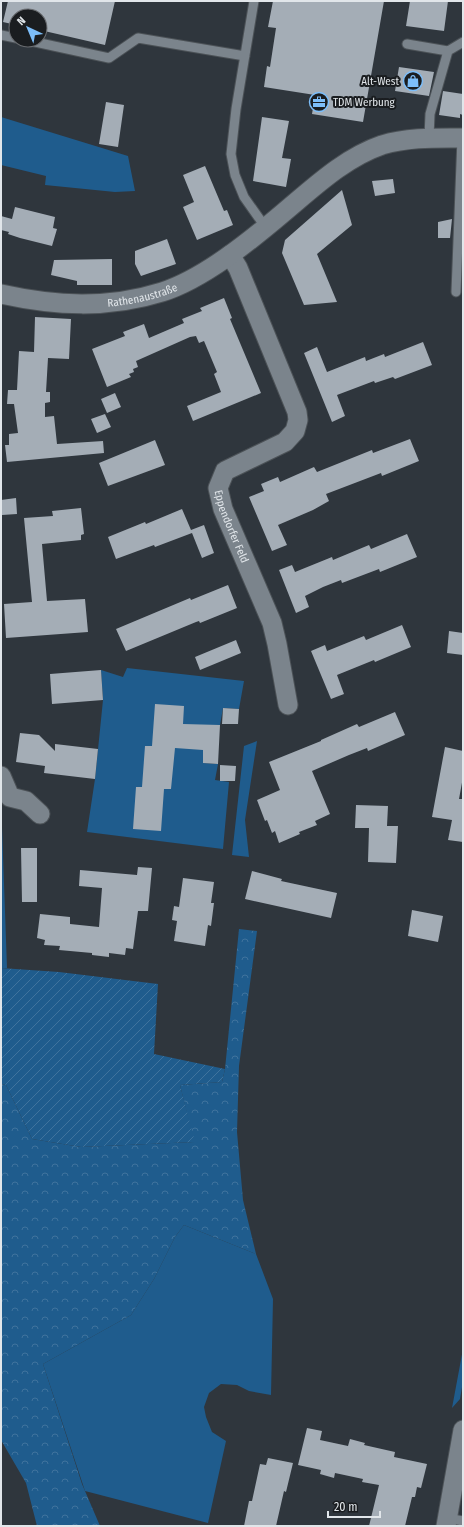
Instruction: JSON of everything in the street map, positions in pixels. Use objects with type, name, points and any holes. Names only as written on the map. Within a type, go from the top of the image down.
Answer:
[{"type":"street","name":"Rathenaustraße","points":[[1,295],[39,302],[82,305],[132,300],[163,291],[191,279],[230,255],[266,228],[322,180],[343,165],[365,153],[395,142],[429,137],[463,138]]},
{"type":"street","name":"Eppendorfer Feld","points":[[230,255],[238,268],[297,412],[298,420],[295,431],[285,442],[225,471],[218,488],[223,509],[272,623],[288,705]]},
{"type":"street","points":[[1,776],[10,797],[26,801],[40,814]]},
{"type":"street","points":[[452,1522],[463,1430]]},
{"type":"lane","points":[[254,1],[236,109],[231,154],[235,175],[244,197],[266,228]]},
{"type":"lane","points":[[48,45],[109,58],[138,38],[245,56]]},
{"type":"lane","points":[[407,44],[448,51],[463,42]]},
{"type":"lane","points":[[429,137],[430,114],[448,51]]},
{"type":"lane","name":"Rathenaustraße","points":[[456,292],[463,138]]},
{"type":"green space","points":[[1,117],[128,156],[135,191],[115,192],[45,185],[46,176],[1,165]]},
{"type":"green space","points":[[127,668],[244,681],[239,709],[223,708],[220,725],[204,725],[203,763],[218,764],[215,780],[229,782],[223,849],[87,832],[95,779],[103,700],[101,670],[123,677]]},
{"type":"green space","points":[[257,741],[245,820],[249,857],[232,855],[244,746]]},
{"type":"green space","points":[[1,814],[2,827],[7,968],[1,968]]},
{"type":"green space","points":[[239,929],[257,931],[239,1066],[237,1132],[243,1200],[256,1254],[184,1225],[175,1237],[154,1279],[131,1315],[43,1364],[82,1484],[100,1526],[37,1526],[26,1483],[1,1440],[1,1084],[6,1085],[32,1139],[81,1147],[194,1142],[180,1085],[222,1082],[225,1069]]},
{"type":"green space","points":[[1,968],[59,972],[158,984],[154,1054],[225,1069],[222,1082],[180,1085],[195,1142],[81,1147],[32,1139],[6,1085],[1,1084]]},
{"type":"green space","points":[[184,1225],[256,1254],[273,1299],[271,1395],[249,1391],[237,1385],[221,1384],[209,1393],[204,1407],[212,1432],[226,1441],[208,1523],[85,1491],[43,1364],[131,1315],[154,1279],[175,1237]]},
{"type":"green space","points":[[463,1349],[463,1381],[460,1399],[452,1408]]},
{"type":"building","points":[[8,1],[115,1],[105,45],[48,32],[48,8],[8,8],[8,23],[3,22]]},
{"type":"building","points":[[273,1],[384,1],[363,122],[312,114],[315,95],[264,87],[267,66],[270,67],[276,28],[268,27]]},
{"type":"building","points":[[410,1],[448,1],[444,31],[406,26]]},
{"type":"building","points":[[399,67],[434,72],[429,96],[395,91]]},
{"type":"building","points":[[443,91],[463,94],[463,115],[460,114],[460,118],[439,115]]},
{"type":"building","points":[[106,102],[124,105],[118,147],[99,144]]},
{"type":"building","points":[[262,117],[289,121],[282,158],[291,159],[286,187],[253,181]]},
{"type":"building","points":[[205,166],[224,211],[227,210],[233,225],[197,240],[183,207],[194,202],[183,175]]},
{"type":"building","points":[[393,179],[395,193],[375,196],[372,181]]},
{"type":"building","points":[[342,190],[352,225],[317,254],[337,302],[304,305],[282,253],[285,240]]},
{"type":"building","points":[[15,207],[55,217],[53,228],[57,229],[52,246],[20,238],[8,234],[9,232],[1,230],[1,216],[12,219]]},
{"type":"building","points":[[452,219],[450,238],[438,238],[438,222]]},
{"type":"building","points":[[167,239],[176,264],[141,276],[135,264],[135,251]]},
{"type":"building","points":[[112,259],[112,285],[77,285],[77,281],[51,275],[54,260]]},
{"type":"building","points":[[224,298],[232,318],[230,319],[261,393],[193,421],[187,406],[221,392],[214,374],[217,372],[204,341],[199,343],[196,336],[190,337],[136,361],[138,367],[133,369],[134,372],[129,374],[131,377],[107,387],[92,349],[125,336],[123,332],[144,324],[149,338],[184,323],[182,319],[202,311],[200,308]]},
{"type":"building","points":[[35,317],[71,319],[69,359],[48,358],[46,392],[50,392],[50,402],[45,403],[45,417],[54,416],[57,444],[103,441],[104,453],[7,462],[5,445],[9,445],[9,434],[18,433],[14,404],[7,404],[8,390],[17,390],[19,351],[34,352]]},
{"type":"building","points":[[423,342],[432,365],[395,379],[393,377],[375,383],[374,381],[337,395],[345,416],[332,422],[304,353],[317,347],[327,372],[365,357],[366,361],[384,354],[385,357]]},
{"type":"building","points":[[115,393],[121,407],[107,413],[101,399]]},
{"type":"building","points":[[105,414],[111,427],[97,433],[91,419]]},
{"type":"building","points":[[410,439],[419,461],[382,476],[381,473],[326,494],[329,501],[313,510],[278,525],[287,545],[272,551],[249,497],[264,491],[261,484],[278,477],[280,482],[314,467],[317,472],[372,450],[373,453]]},
{"type":"building","points":[[155,440],[165,465],[108,486],[99,463]]},
{"type":"building","points":[[16,498],[17,514],[2,515],[1,500]]},
{"type":"building","points":[[81,508],[84,534],[81,535],[81,540],[42,544],[47,601],[85,599],[88,632],[6,638],[4,604],[32,602],[24,518],[53,516],[52,511]]},
{"type":"building","points":[[182,509],[191,530],[204,525],[214,553],[202,558],[192,533],[155,547],[154,545],[116,559],[108,537],[145,522],[146,524]]},
{"type":"building","points":[[407,534],[417,557],[380,572],[379,569],[342,583],[341,580],[323,587],[305,596],[309,607],[296,613],[279,570],[292,565],[295,572],[332,557],[333,560],[369,545],[371,549]]},
{"type":"building","points":[[228,585],[237,608],[200,623],[199,621],[196,622],[126,651],[116,629],[190,598],[191,600]]},
{"type":"building","points":[[402,625],[411,647],[375,662],[374,660],[337,675],[344,694],[331,699],[311,651],[325,645],[327,651],[364,636],[366,640]]},
{"type":"building","points":[[449,631],[463,633],[463,655],[447,653]]},
{"type":"building","points":[[236,640],[241,653],[200,670],[195,657]]},
{"type":"building","points":[[101,670],[103,700],[52,704],[50,674]]},
{"type":"building","points":[[155,704],[184,706],[183,724],[220,725],[218,764],[203,763],[203,750],[175,748],[171,789],[164,789],[161,831],[133,829],[136,787],[142,787],[145,746],[152,746]]},
{"type":"building","points":[[223,708],[239,709],[238,724],[222,724]]},
{"type":"building","points":[[395,712],[405,735],[368,751],[367,748],[312,771],[330,814],[315,821],[317,825],[299,832],[300,834],[279,843],[275,831],[272,833],[267,820],[265,821],[257,800],[280,790],[269,762],[321,741],[357,724],[359,727]]},
{"type":"building","points":[[20,733],[39,735],[55,751],[55,744],[98,749],[95,779],[44,773],[45,766],[16,762]]},
{"type":"building","points":[[445,747],[463,751],[463,777],[459,799],[463,799],[463,842],[448,840],[452,820],[432,817]]},
{"type":"building","points":[[220,765],[236,766],[235,781],[220,781]]},
{"type":"building","points":[[356,805],[388,806],[387,826],[398,826],[396,863],[368,862],[369,828],[355,828]]},
{"type":"building","points":[[21,848],[37,848],[37,902],[22,902]]},
{"type":"building","points":[[138,867],[152,868],[148,911],[138,911],[133,949],[126,948],[125,955],[109,953],[109,957],[92,955],[92,953],[59,950],[60,946],[44,945],[45,940],[37,938],[40,914],[70,917],[70,924],[99,927],[102,888],[79,886],[80,870],[137,875]]},
{"type":"building","points":[[252,871],[282,879],[281,881],[337,893],[331,918],[245,899]]},
{"type":"building","points":[[183,878],[214,882],[211,903],[214,903],[211,926],[208,925],[205,946],[174,941],[177,921],[172,920],[174,906],[179,907]]},
{"type":"building","points":[[412,910],[443,916],[438,942],[408,936]]},
{"type":"building","points":[[307,1428],[322,1431],[320,1440],[348,1446],[350,1439],[365,1443],[364,1445],[395,1452],[394,1457],[427,1464],[421,1488],[417,1487],[415,1497],[412,1497],[405,1526],[369,1526],[379,1485],[362,1482],[363,1479],[335,1473],[334,1478],[320,1474],[321,1470],[298,1465]]},
{"type":"building","points":[[268,1458],[293,1463],[286,1492],[284,1491],[276,1526],[244,1526],[249,1501],[252,1501],[260,1464],[266,1465]]},
{"type":"place","name":"Alt-West","points":[[413,81]]},
{"type":"place","name":"TDM Werbung","points":[[319,102]]}]
